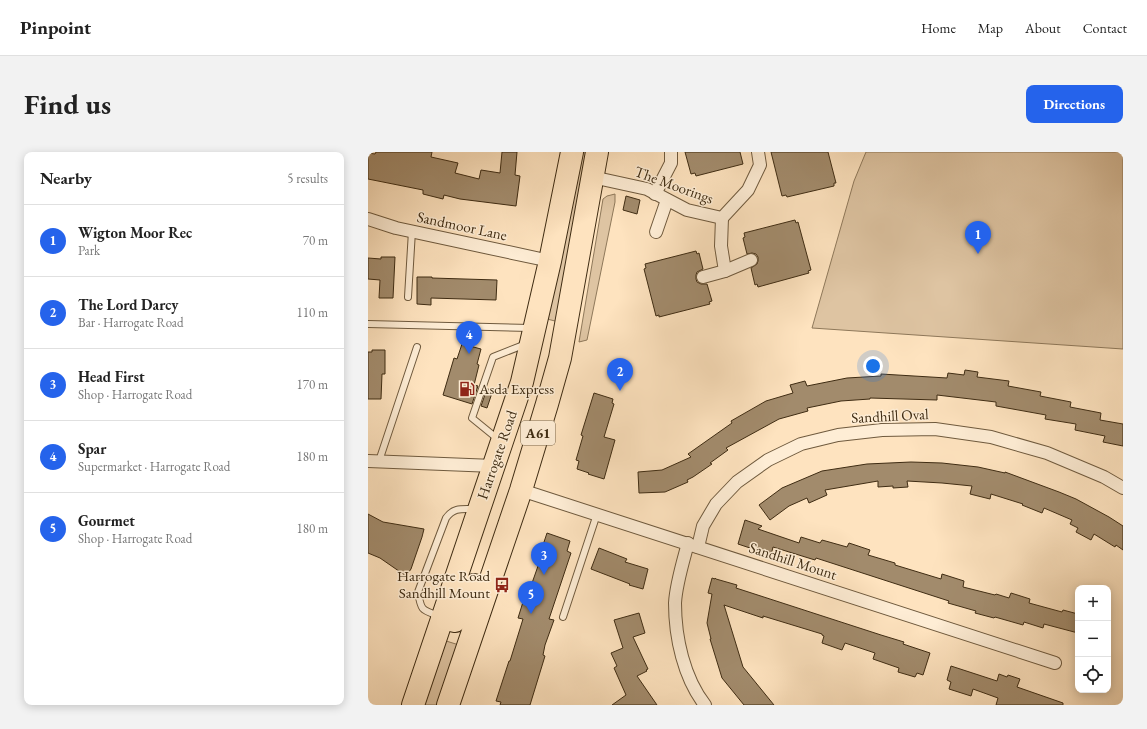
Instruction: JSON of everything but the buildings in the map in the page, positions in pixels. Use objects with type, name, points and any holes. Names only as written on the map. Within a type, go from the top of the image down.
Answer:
[{"type":"highway","name":"Harrogate Road","points":[[413,705],[522,382],[550,262],[572,152]]},
{"type":"highway","name":"A61","points":[[448,705],[521,490],[560,358],[597,152]]},
{"type":"highway","points":[[494,466],[513,444],[538,372],[546,360],[560,358]]},
{"type":"highway","points":[[442,618],[455,621],[464,612],[482,562],[501,549]]},
{"type":"street","points":[[656,194],[671,163],[671,152]]},
{"type":"street","name":"The Moorings","points":[[722,218],[735,208],[748,190],[754,187],[760,165],[758,152]]},
{"type":"street","name":"The Moorings","points":[[592,177],[648,189],[687,210],[722,218]]},
{"type":"street","points":[[656,232],[668,200]]},
{"type":"street","name":"The Moorings","points":[[722,218],[721,246],[725,271]]},
{"type":"street","name":"Sandmoor Lane","points":[[368,219],[396,228],[550,262]]},
{"type":"street","points":[[703,277],[725,271],[751,260]]},
{"type":"street","name":"Sandhill Oval","points":[[705,705],[690,680],[682,657],[677,631],[675,602],[680,573],[693,545],[716,504],[737,482],[768,460],[801,444],[838,435],[882,430],[935,429],[991,437],[1047,453],[1104,477],[1123,488]]},
{"type":"street","points":[[374,461],[494,466]]},
{"type":"street","name":"Sandhill Mount","points":[[521,490],[1055,663]]},
{"type":"lane","points":[[408,297],[412,231]]},
{"type":"lane","points":[[368,324],[533,335]]},
{"type":"lane","points":[[502,442],[472,418],[493,357],[533,335]]},
{"type":"lane","points":[[374,461],[417,347]]},
{"type":"lane","points":[[442,618],[424,610],[420,605],[418,592],[446,518],[455,510],[478,509]]},
{"type":"lane","points":[[563,617],[597,514]]},
{"type":"shaded area","points":[[579,152],[589,152],[559,322],[547,319]]},
{"type":"shaded area","points":[[866,152],[1123,152],[1123,349],[812,328],[854,181]]},
{"type":"shaded area","points":[[615,194],[615,202],[587,340],[579,342],[603,199],[607,196]]},
{"type":"shaded area","points":[[443,640],[459,645],[440,705],[421,705]]},
{"type":"place","name":"Wigton Moor Rec","points":[[978,254]]},
{"type":"place","name":"Spar","points":[[469,354]]},
{"type":"place","name":"Asda Express","points":[[467,389]]},
{"type":"place","name":"The Lord Darcy","points":[[620,391]]},
{"type":"place","name":"Head First","points":[[544,575]]},
{"type":"place","name":"Harrogate Road Sandhill Mount","points":[[502,585]]},
{"type":"place","name":"Gourmet","points":[[531,614]]}]
